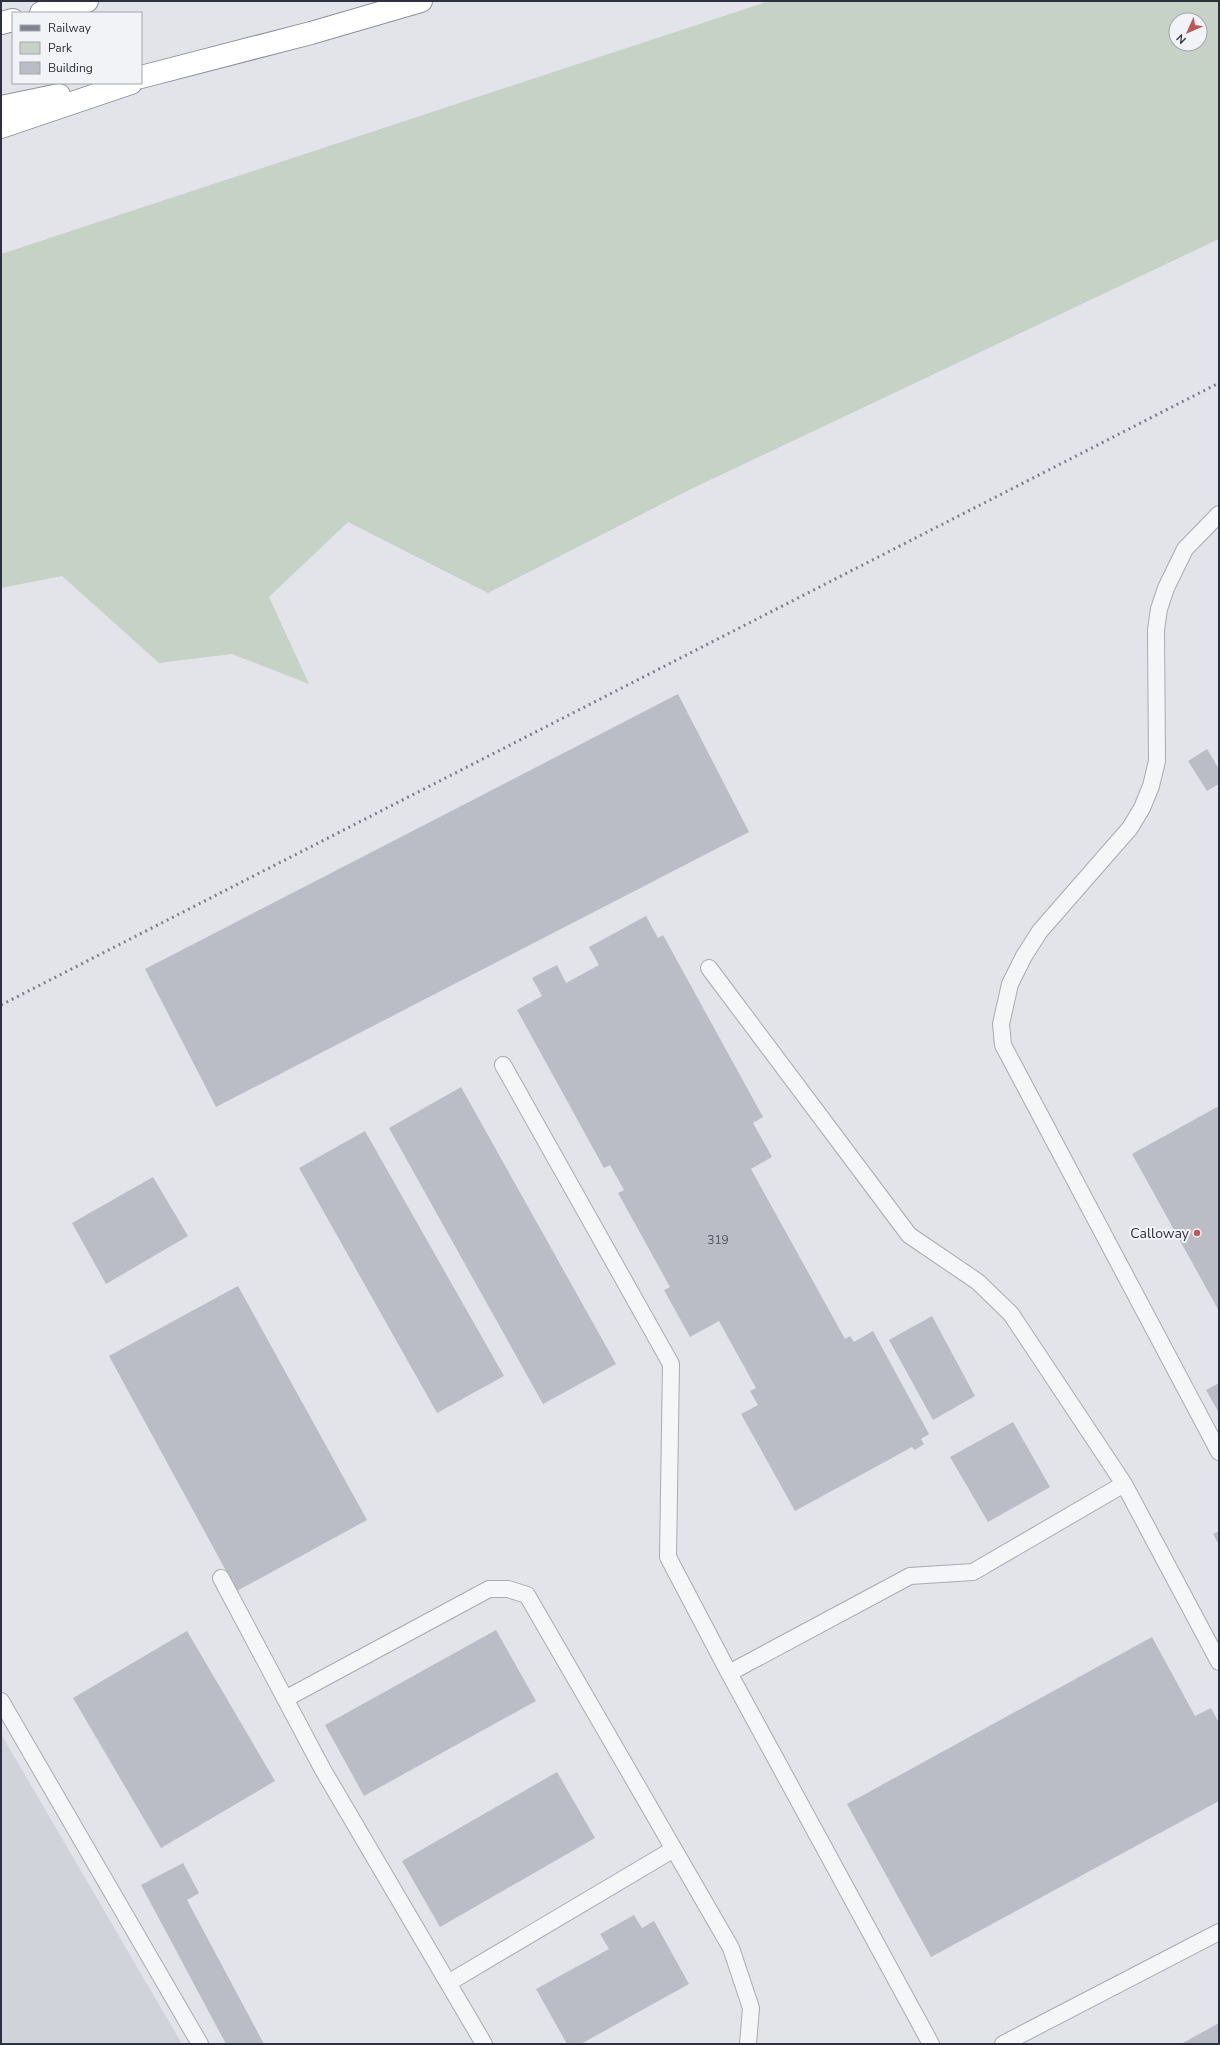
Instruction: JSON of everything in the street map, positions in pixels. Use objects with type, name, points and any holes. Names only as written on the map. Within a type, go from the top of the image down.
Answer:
[{"type":"highway","points":[[45,12],[87,1]]},
{"type":"highway","points":[[146,77],[311,33],[420,1]]},
{"type":"highway","points":[[1,23],[12,20]]},
{"type":"highway","points":[[1,107],[110,84]]},
{"type":"highway","points":[[1,127],[128,84]]},
{"type":"lane","points":[[1219,514],[1185,549],[1168,582],[1159,609],[1156,630],[1157,761],[1151,786],[1142,808],[1130,828],[1040,931],[1024,956],[1010,984],[1001,1024],[1003,1045],[1219,1452]]},
{"type":"lane","points":[[710,968],[909,1235],[978,1282],[1011,1314],[1124,1484],[1219,1662]]},
{"type":"lane","points":[[503,1065],[671,1364],[668,1558],[931,2044]]},
{"type":"lane","points":[[729,1673],[910,1576],[973,1572],[1124,1484]]},
{"type":"lane","points":[[221,1578],[323,1770],[484,2044]]},
{"type":"lane","points":[[285,1699],[489,1589],[508,1589],[527,1595],[731,1948],[751,2008],[748,2044]]},
{"type":"lane","points":[[1,1701],[200,2044]]},
{"type":"lane","points":[[448,1983],[674,1849]]},
{"type":"lane","points":[[1003,2044],[1219,1932]]},
{"type":"shaded area","points":[[1,1734],[182,2044],[1,2044]]},
{"type":"green space","points":[[769,1],[1219,1],[1219,239],[689,490],[488,593],[348,522],[269,597],[309,684],[232,654],[159,663],[62,576],[1,588],[1,254]]},
{"type":"building","points":[[678,694],[749,832],[216,1107],[145,969]]},
{"type":"building","points":[[1207,749],[1219,769],[1219,784],[1207,791],[1188,761]]},
{"type":"building","points":[[646,916],[658,938],[663,935],[763,1117],[753,1123],[772,1157],[751,1169],[845,1339],[850,1336],[854,1342],[873,1331],[929,1434],[921,1439],[924,1444],[915,1450],[912,1447],[795,1511],[741,1414],[758,1405],[750,1391],[756,1388],[719,1321],[690,1337],[664,1290],[670,1287],[618,1193],[624,1190],[610,1165],[604,1168],[517,1010],[542,996],[532,978],[557,965],[566,983],[599,965],[589,947]]},
{"type":"building","points":[[461,1087],[616,1364],[543,1404],[389,1128]]},
{"type":"building","name":"Calloway","points":[[1219,1106],[1219,1311],[1132,1154]]},
{"type":"building","points":[[365,1131],[504,1376],[437,1413],[299,1168]]},
{"type":"building","points":[[153,1177],[188,1236],[106,1284],[72,1223]]},
{"type":"building","points":[[238,1286],[367,1520],[237,1591],[109,1356]]},
{"type":"building","points":[[932,1316],[975,1396],[933,1420],[889,1340]]},
{"type":"building","points":[[1219,1383],[1219,1413],[1206,1390]]},
{"type":"building","points":[[1013,1422],[1050,1487],[988,1522],[950,1457]]},
{"type":"building","points":[[1219,1531],[1219,1545],[1213,1534]]},
{"type":"building","points":[[496,1630],[536,1701],[364,1796],[325,1725]]},
{"type":"building","points":[[187,1631],[275,1781],[161,1848],[73,1698]]},
{"type":"building","points":[[1152,1637],[1195,1716],[1211,1708],[1219,1723],[1219,1801],[931,1957],[847,1804]]},
{"type":"building","points":[[557,1772],[595,1838],[440,1927],[402,1861]]},
{"type":"building","points":[[183,1863],[199,1893],[187,1900],[264,2044],[226,2044],[141,1885]]},
{"type":"building","points":[[634,1915],[642,1928],[654,1921],[689,1984],[581,2044],[567,2044],[536,1989],[609,1949],[600,1934]]},
{"type":"building","points":[[1219,2023],[1219,2044],[1181,2044]]},
{"type":"railway","points":[[1,1005],[1219,383]]},
{"type":"place","name":"Calloway","points":[[1197,1233]]}]
